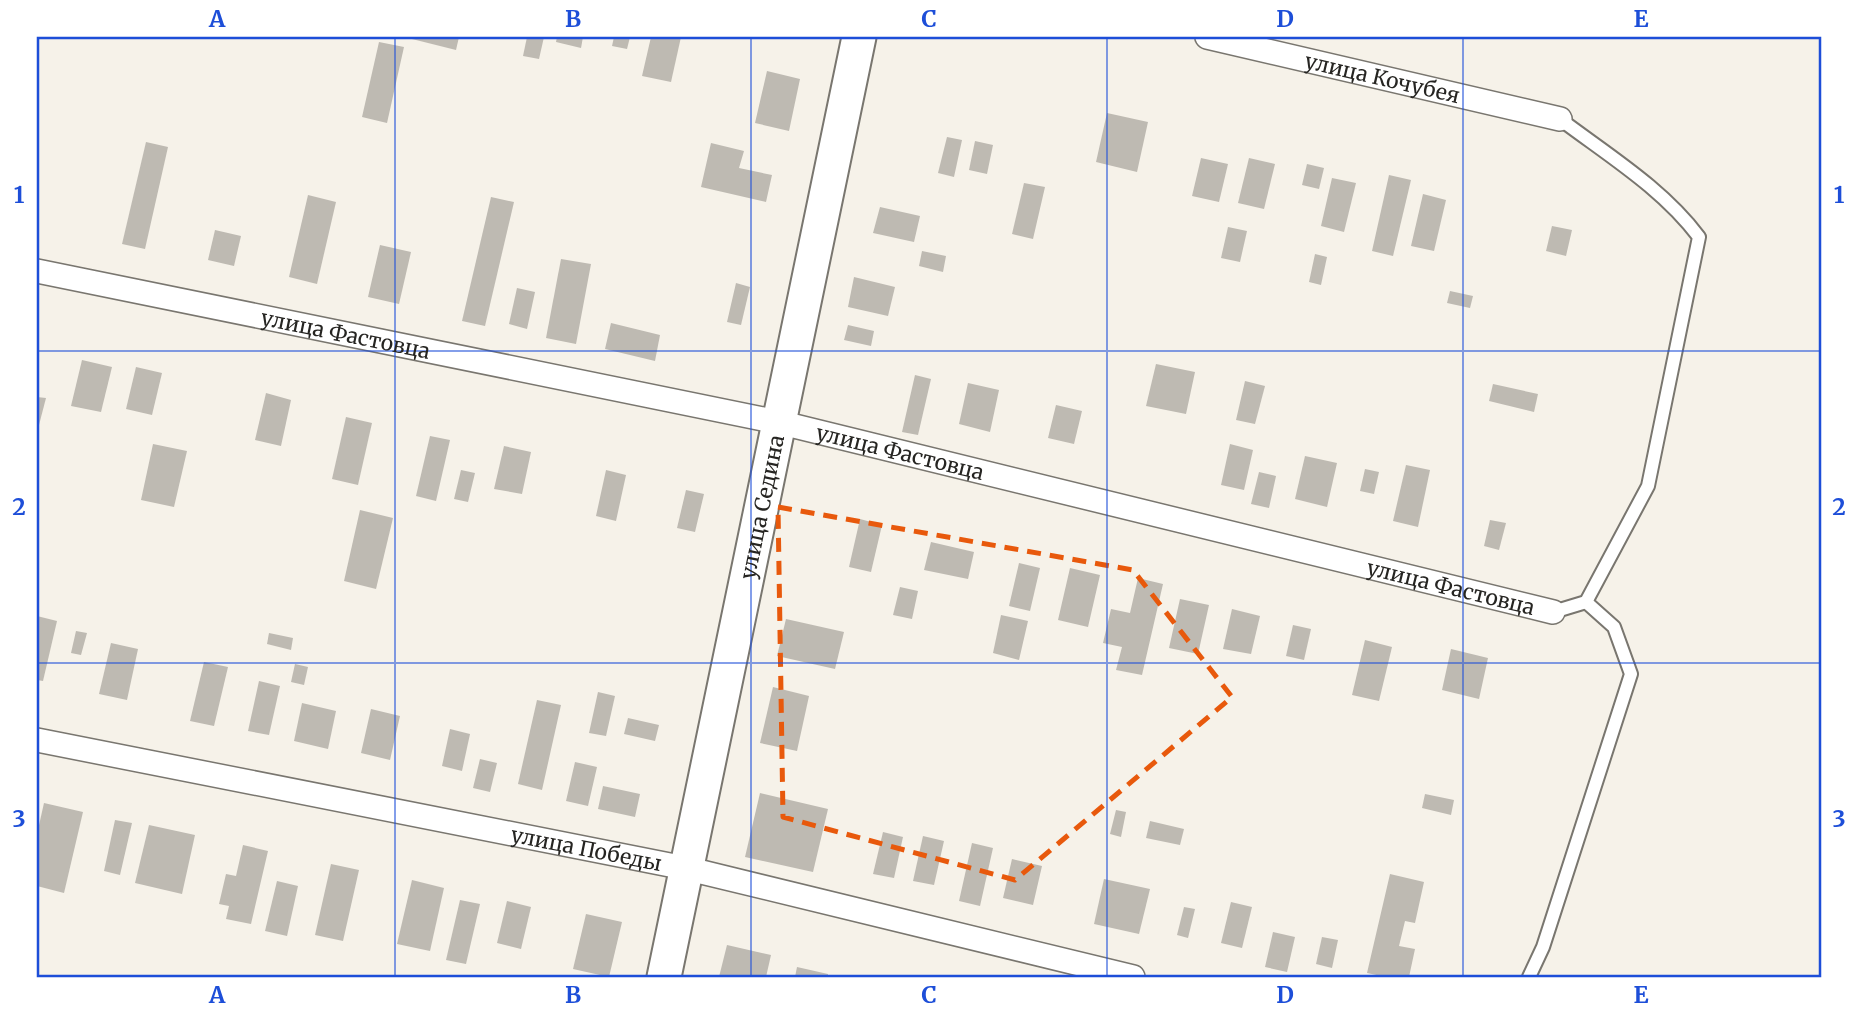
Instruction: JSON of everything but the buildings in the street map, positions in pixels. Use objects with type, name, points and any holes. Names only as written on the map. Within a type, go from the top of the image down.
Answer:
[{"type":"main road","name":"улица Седина","points":[[664,977],[859,37]]},
{"type":"street","name":"улица Кочубея","points":[[1207,37],[1559,119]]},
{"type":"street","name":"улица Фастовца","points":[[37,271],[778,422],[1552,612]]},
{"type":"street","name":"улица Победы","points":[[37,740],[685,868],[1133,977]]},
{"type":"lane","points":[[1552,612],[1586,602],[1648,486],[1699,237],[1660,193],[1559,119]]},
{"type":"lane","points":[[1529,977],[1543,947],[1631,674],[1614,627],[1586,602]]},
{"type":"highlighted area","points":[[778,507],[1133,570],[1232,697],[1015,880],[783,817]]}]
